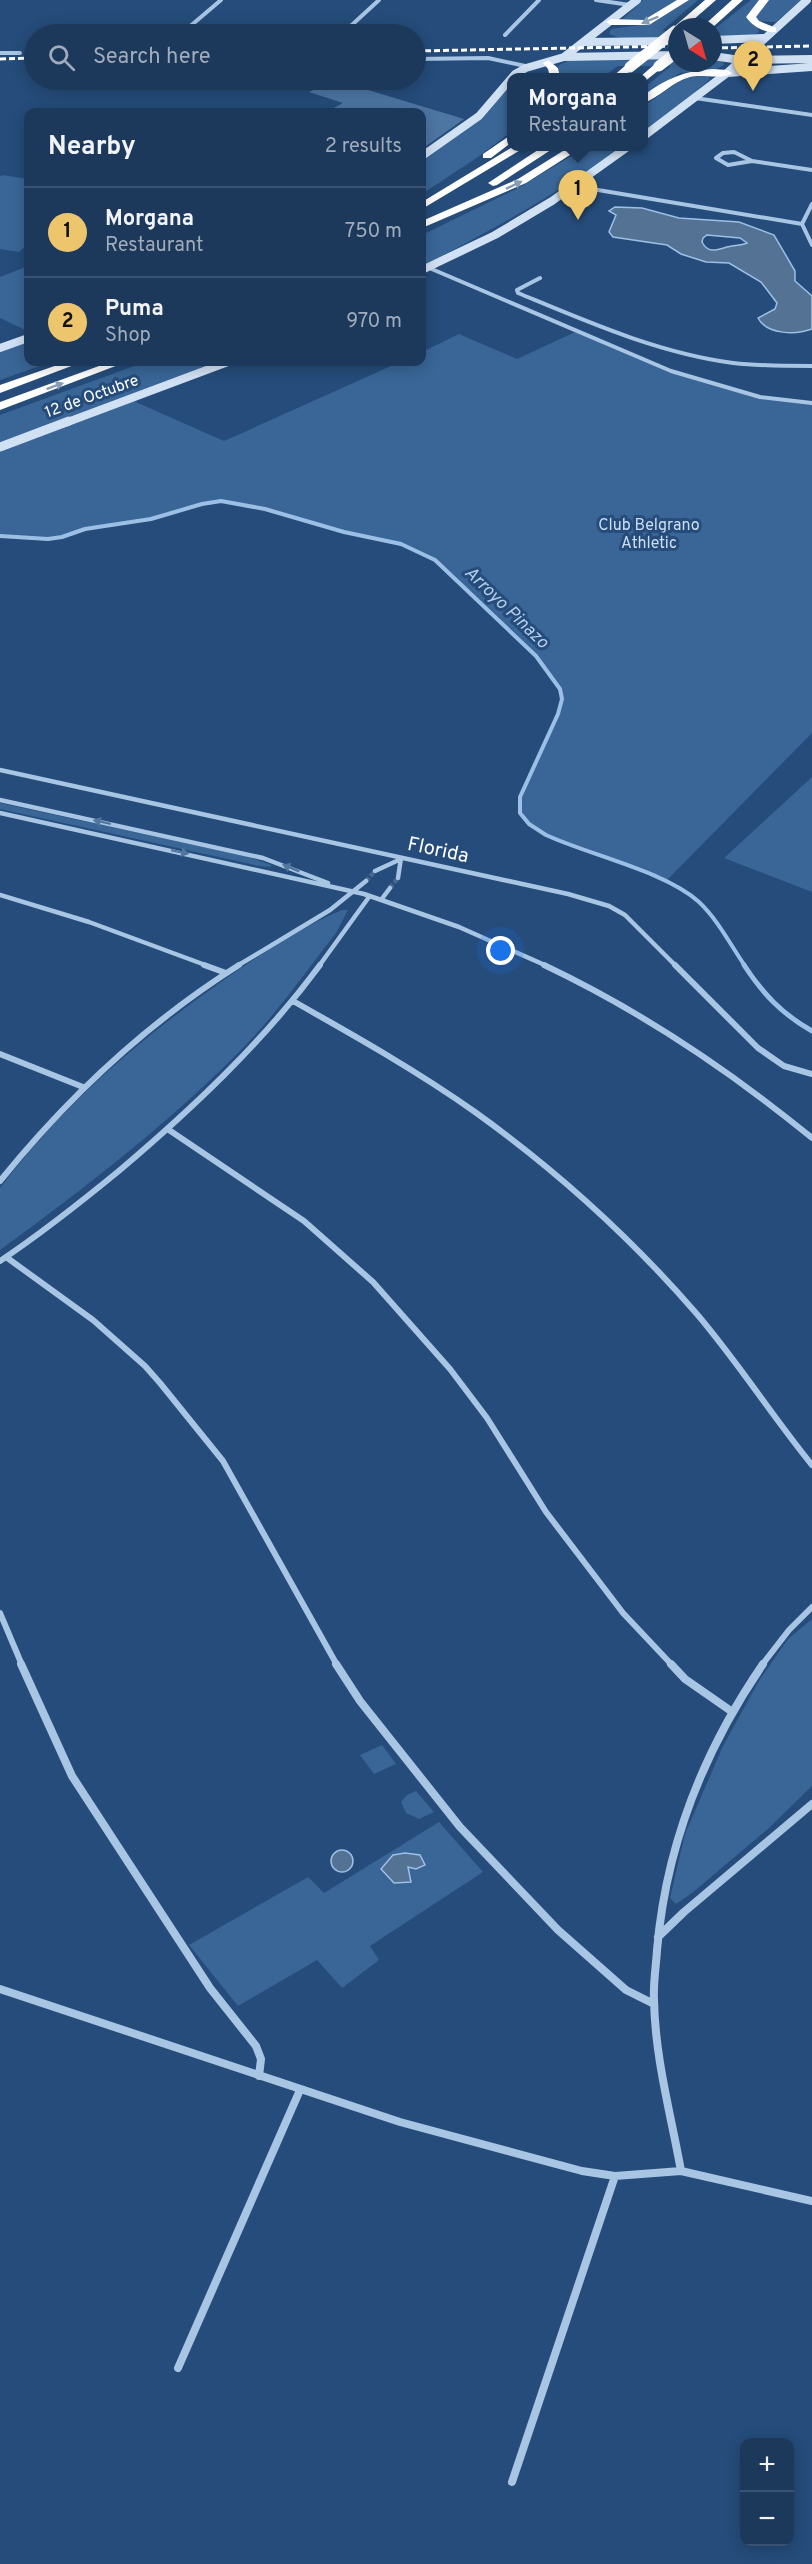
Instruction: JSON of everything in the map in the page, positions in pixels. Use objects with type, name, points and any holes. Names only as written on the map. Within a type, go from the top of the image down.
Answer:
[{"type":"highway","points":[[611,22],[646,23],[684,0]]},
{"type":"highway","points":[[692,18],[711,0]]},
{"type":"highway","points":[[717,18],[738,0]]},
{"type":"highway","points":[[764,0],[751,17],[755,23],[773,30]]},
{"type":"highway","points":[[623,73],[668,39]]},
{"type":"highway","points":[[648,75],[668,60]]},
{"type":"highway","points":[[548,63],[554,73]]},
{"type":"highway","points":[[648,97],[679,76],[700,72],[727,73]]},
{"type":"highway","points":[[426,202],[507,141]]},
{"type":"highway","points":[[426,203],[515,151]]},
{"type":"highway","points":[[426,223],[545,151]]},
{"type":"highway","points":[[426,223],[522,181],[572,151]]},
{"type":"highway","points":[[0,389],[65,366]]},
{"type":"highway","points":[[0,406],[109,366]]},
{"type":"street","points":[[193,24],[221,0]]},
{"type":"street","points":[[353,24],[379,0]]},
{"type":"street","points":[[504,35],[539,0]]},
{"type":"street","points":[[596,0],[634,2]]},
{"type":"street","points":[[648,133],[727,73],[807,0]]},
{"type":"street","points":[[520,73],[564,57],[634,2]]},
{"type":"street","points":[[599,30],[609,37],[628,42]]},
{"type":"street","points":[[584,42],[628,42],[668,34]]},
{"type":"street","points":[[722,40],[765,38]]},
{"type":"street","points":[[0,53],[20,53]]},
{"type":"street","points":[[564,57],[668,54]]},
{"type":"street","points":[[426,59],[493,57],[513,60],[531,67]]},
{"type":"street","points":[[722,57],[740,60],[812,59]]},
{"type":"street","points":[[799,59],[803,68]]},
{"type":"street","points":[[727,73],[812,67]]},
{"type":"street","points":[[426,153],[479,116],[507,82]]},
{"type":"street","points":[[695,98],[812,115]]},
{"type":"street","points":[[426,268],[495,235],[574,186],[623,151]]},
{"type":"street","points":[[752,161],[743,154],[734,152],[723,153],[716,158],[720,163],[730,165],[752,161],[812,170]]},
{"type":"street","points":[[574,186],[802,224]]},
{"type":"street","points":[[802,224],[812,204]]},
{"type":"street","points":[[802,224],[812,245]]},
{"type":"street","points":[[426,270],[671,371],[760,397],[812,403]]},
{"type":"street","points":[[540,278],[517,290],[518,293],[641,343],[687,356],[737,365],[812,366]]},
{"type":"street","points":[[0,348],[24,339]]},
{"type":"street","name":"12 de Octubre","points":[[0,447],[217,366]]},
{"type":"street","name":"Florida","points":[[0,770],[568,894],[617,910],[637,925],[758,1048],[784,1066],[812,1074]]},
{"type":"street","points":[[0,800],[263,858],[345,890]]},
{"type":"street","points":[[0,813],[345,890],[407,907],[506,949],[620,1005],[697,1052],[766,1101],[812,1138]]},
{"type":"street","points":[[375,871],[401,858]]},
{"type":"street","points":[[398,878],[401,858]]},
{"type":"street","points":[[0,1181],[83,1087],[150,1030],[226,973],[355,893],[366,881]]},
{"type":"street","points":[[381,900],[390,888]]},
{"type":"street","points":[[0,895],[89,922],[226,973]]},
{"type":"street","points":[[369,897],[338,943],[293,1001],[210,1092],[170,1130],[81,1203],[3,1259],[93,1320],[145,1366],[160,1383],[223,1461],[325,1647],[360,1701],[417,1775],[468,1835],[558,1930],[626,1990],[654,2004]]},
{"type":"street","points":[[293,1001],[412,1071],[474,1111],[576,1191],[622,1234],[697,1314],[812,1465]]},
{"type":"street","points":[[0,1054],[83,1087]]},
{"type":"street","points":[[170,1130],[271,1197],[338,1249],[373,1282],[457,1377],[487,1418],[546,1512],[623,1613],[685,1679],[731,1711]]},
{"type":"street","points":[[681,2171],[654,2004],[657,1938],[662,1896],[675,1844],[704,1766],[731,1711],[783,1635],[812,1607]]},
{"type":"street","points":[[0,1613],[47,1725],[72,1776],[210,1988],[256,2046],[261,2059],[260,2076]]},
{"type":"street","points":[[657,1938],[684,1912],[812,1804]]},
{"type":"street","points":[[1,1993],[300,2090],[488,2147],[582,2171],[615,2176],[681,2171],[812,2201]]},
{"type":"street","points":[[178,2368],[300,2090]]},
{"type":"street","points":[[512,2482],[615,2176]]},
{"type":"green space","points":[[643,0],[679,0],[646,21],[623,19]]},
{"type":"green space","points":[[689,0],[698,0],[677,18],[668,18],[668,26],[662,31],[668,31],[668,38],[620,38],[609,34],[611,29],[653,23]]},
{"type":"green space","points":[[751,0],[760,0],[746,17],[759,30],[758,33],[751,36],[722,37],[722,23]]},
{"type":"green space","points":[[769,0],[801,0],[776,22],[757,21],[755,15]]},
{"type":"green space","points":[[668,58],[668,66],[618,66],[608,73],[559,73],[558,66],[571,60]]},
{"type":"green space","points":[[668,68],[668,72],[689,72],[680,73],[648,93],[648,85]]},
{"type":"green space","points":[[694,74],[708,76],[710,79],[677,108],[648,129],[648,103]]},
{"type":"green space","points":[[507,90],[507,135],[426,191],[426,156],[482,118]]},
{"type":"green space","points":[[579,151],[617,151],[525,210],[426,264],[426,233],[520,187]]},
{"type":"green space","points":[[2,175],[24,178],[24,248],[19,252],[0,249],[0,177]]},
{"type":"green space","points":[[24,268],[24,330],[0,318],[0,277]]},
{"type":"green space","name":"Club Belgrano Athletic","points":[[575,332],[656,365],[742,393],[812,403],[812,733],[666,881],[560,841],[525,819],[519,809],[519,803],[560,714],[562,700],[560,689],[536,656],[435,560],[400,544],[344,532],[265,509],[221,501],[202,504],[151,519],[85,529],[62,537],[48,539],[0,536],[0,447],[129,399],[224,441],[391,366],[426,366],[426,350],[459,334],[517,359]]},
{"type":"green space","points":[[24,343],[24,366],[40,366],[0,380],[0,352]]},
{"type":"green space","points":[[134,366],[207,366],[0,444],[0,415]]},
{"type":"green space","points":[[812,777],[812,892],[724,858]]},
{"type":"green space","points":[[0,803],[249,857],[271,865],[271,867],[0,809]]},
{"type":"green space","points":[[342,910],[348,910],[336,933],[275,1012],[208,1083],[121,1158],[0,1250],[0,1188],[51,1127],[78,1099],[137,1046],[199,998],[285,940]]},
{"type":"green space","points":[[812,1619],[812,1786],[769,1828],[676,1904],[670,1898],[685,1834],[723,1746],[760,1679],[788,1639]]},
{"type":"green space","points":[[382,1745],[396,1764],[374,1774],[360,1755]]},
{"type":"green space","points":[[416,1791],[434,1812],[419,1819],[406,1813],[401,1802],[407,1795]]},
{"type":"green space","points":[[439,1822],[483,1872],[370,1946],[379,1960],[342,1988],[317,1960],[238,2006],[189,1945],[308,1877],[324,1893]]},
{"type":"shaded area","points":[[615,207],[642,208],[679,218],[739,222],[774,235],[795,271],[795,281],[812,296],[812,329],[790,333],[768,328],[758,318],[775,309],[777,303],[761,282],[729,263],[706,262],[681,254],[667,245],[613,237],[609,232],[616,215],[609,211]],"holes":[[[707,235],[740,238],[747,243],[716,250],[710,250],[702,242]]]},
{"type":"shaded area","points":[[342,1850],[350,1853],[353,1861],[350,1869],[342,1872],[334,1869],[331,1861],[334,1853]]},
{"type":"shaded area","points":[[405,1853],[420,1855],[425,1865],[416,1869],[408,1867],[411,1882],[394,1883],[381,1869],[393,1855]]},
{"type":"building","points":[[313,90],[368,90],[464,119],[426,146],[426,108],[334,108],[343,103],[309,92]]},
{"type":"waterway","name":"Arroyo Pinazo","points":[[0,536],[48,539],[62,537],[85,529],[151,519],[202,504],[221,501],[265,509],[344,532],[401,544],[435,560],[536,656],[560,689],[562,699],[558,714],[520,797],[520,813],[529,824],[546,835],[647,872],[684,891],[712,916],[745,966]]},
{"type":"waterway","name":"Arroyo Pinazo","points":[[744,965],[774,1002],[791,1018],[812,1031]]},
{"type":"tunnel","points":[[366,881],[375,871]]},
{"type":"tunnel","points":[[390,888],[398,878]]},
{"type":"railway","points":[[426,51],[668,46]]},
{"type":"railway","points":[[722,48],[812,46]]},
{"type":"railway","points":[[0,59],[24,58]]},
{"type":"place","name":"Puma","points":[[753,91]]},
{"type":"place","name":"Morgana","points":[[578,220]]}]
